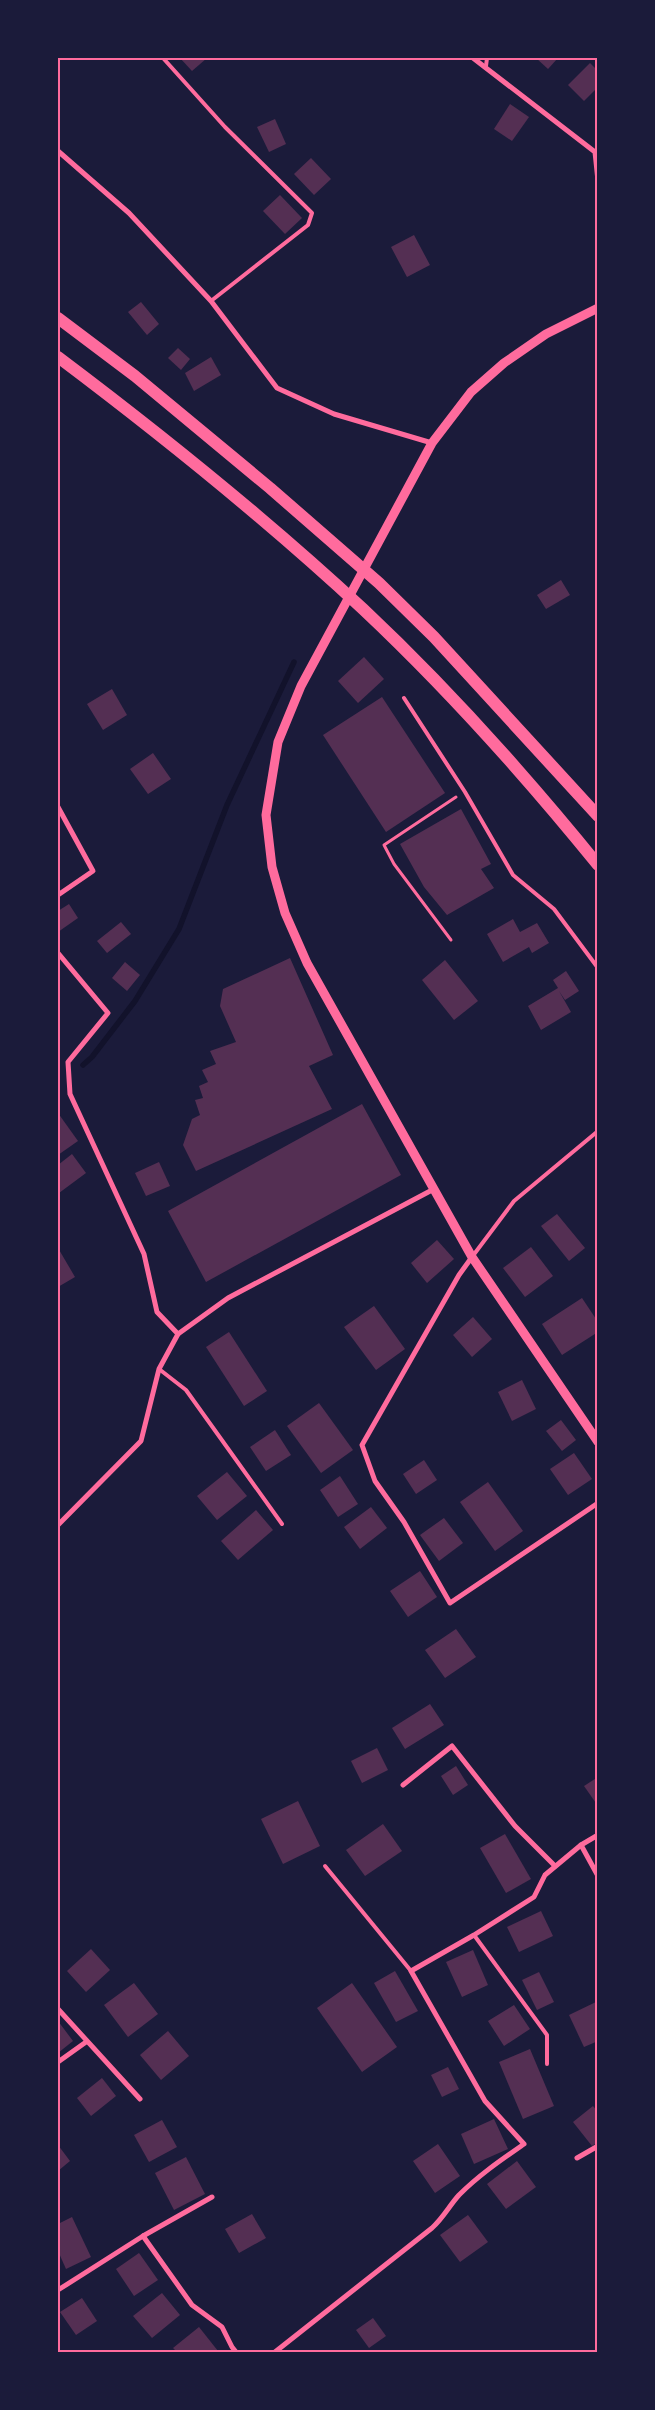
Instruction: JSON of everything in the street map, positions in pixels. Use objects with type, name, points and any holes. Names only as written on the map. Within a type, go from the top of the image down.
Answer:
[{"type":"main road","points":[[58,318],[135,376],[351,557],[434,637],[598,816]]},
{"type":"main road","points":[[58,357],[250,509],[363,609],[483,732],[548,803],[598,865]]},
{"type":"street","points":[[474,58],[596,152],[598,181]]},
{"type":"street","points":[[58,152],[129,213],[211,301],[277,388],[334,414],[432,443]]},
{"type":"street","points":[[598,308],[546,334],[504,363],[471,392],[432,443],[341,616],[301,686],[278,742],[266,815],[272,867],[285,913],[307,963],[472,1257],[598,1442]]},
{"type":"street","points":[[58,806],[93,871],[58,896]]},
{"type":"street","points":[[58,953],[108,1013],[68,1062],[70,1094],[144,1254],[157,1312],[178,1334]]},
{"type":"street","points":[[58,1525],[141,1441],[159,1369],[178,1334],[228,1298],[434,1188]]},
{"type":"street","points":[[472,1257],[459,1275],[362,1445],[375,1481],[404,1522],[450,1603],[598,1502]]},
{"type":"street","points":[[402,1785],[452,1746],[515,1826],[555,1866]]},
{"type":"street","points":[[275,2352],[432,2228],[445,2217],[458,2197],[482,2173],[524,2144],[485,2101],[411,1971],[474,1935],[534,1896],[545,1875],[581,1845],[598,1835]]},
{"type":"street","points":[[581,1845],[598,1876]]},
{"type":"street","points":[[58,2009],[86,2042],[140,2099]]},
{"type":"street","points":[[58,2062],[86,2042]]},
{"type":"street","points":[[577,2158],[598,2146]]},
{"type":"street","points":[[58,2290],[143,2236],[212,2197]]},
{"type":"street","points":[[143,2236],[192,2305],[222,2327],[232,2348],[236,2352]]},
{"type":"lane","points":[[163,58],[225,127],[312,213],[308,225],[211,301]]},
{"type":"lane","points":[[486,66],[487,58]]},
{"type":"lane","points":[[404,698],[465,792],[513,875],[554,909],[598,968]]},
{"type":"lane","points":[[472,1257],[514,1201],[598,1131]]},
{"type":"lane","points":[[159,1369],[186,1390],[282,1524]]},
{"type":"lane","points":[[325,1866],[411,1971]]},
{"type":"lane","points":[[474,1935],[547,2035],[547,2064]]},
{"type":"path","points":[[451,940],[394,864],[384,845],[465,792]]},
{"type":"building","points":[[180,58],[207,58],[192,71]]},
{"type":"building","points":[[536,58],[558,58],[548,69]]},
{"type":"building","points":[[590,63],[598,71],[598,87],[584,101],[568,85]]},
{"type":"building","points":[[510,104],[529,117],[512,141],[494,129]]},
{"type":"building","points":[[275,119],[286,144],[269,152],[257,127]]},
{"type":"building","points":[[311,158],[331,179],[314,195],[294,174]]},
{"type":"building","points":[[280,195],[302,218],[285,234],[263,211]]},
{"type":"building","points":[[414,235],[430,265],[407,277],[391,247]]},
{"type":"building","points":[[141,302],[159,324],[147,335],[128,312]]},
{"type":"building","points":[[178,348],[190,359],[181,370],[168,358]]},
{"type":"building","points":[[211,357],[221,375],[194,391],[185,373]]},
{"type":"building","points":[[561,580],[570,595],[546,609],[537,595]]},
{"type":"building","points":[[364,657],[384,679],[358,703],[338,681]]},
{"type":"building","points":[[112,689],[127,715],[103,730],[87,704]]},
{"type":"building","points":[[382,697],[445,793],[386,832],[323,735]]},
{"type":"building","points":[[153,753],[171,779],[148,794],[130,769]]},
{"type":"building","points":[[461,809],[491,864],[481,869],[494,888],[447,915],[424,887],[400,844]]},
{"type":"building","points":[[69,904],[78,918],[58,932],[58,911]]},
{"type":"building","points":[[513,919],[520,932],[537,923],[549,943],[532,953],[529,947],[503,962],[487,934]]},
{"type":"building","points":[[121,922],[131,934],[107,953],[97,941]]},
{"type":"building","points":[[290,958],[333,1055],[309,1066],[332,1109],[196,1171],[183,1145],[192,1119],[200,1115],[195,1100],[203,1098],[199,1086],[208,1082],[202,1070],[216,1064],[210,1051],[236,1042],[220,1006],[223,989]]},
{"type":"building","points":[[445,960],[478,1001],[454,1020],[422,980]]},
{"type":"building","points":[[125,962],[140,975],[127,991],[112,978]]},
{"type":"building","points":[[566,971],[579,991],[565,1000],[559,991],[571,1012],[541,1030],[528,1006],[558,988],[553,980]]},
{"type":"building","points":[[362,1104],[401,1175],[206,1282],[168,1211]]},
{"type":"building","points":[[58,1113],[78,1141],[58,1155]]},
{"type":"building","points":[[72,1154],[86,1173],[59,1193],[58,1165]]},
{"type":"building","points":[[159,1162],[170,1186],[146,1196],[135,1173]]},
{"type":"building","points":[[557,1214],[585,1248],[569,1261],[541,1226]]},
{"type":"building","points":[[437,1240],[454,1259],[427,1283],[411,1263]]},
{"type":"building","points":[[531,1247],[553,1276],[525,1297],[503,1268]]},
{"type":"building","points":[[58,1248],[75,1277],[58,1287]]},
{"type":"building","points":[[582,1298],[598,1322],[598,1332],[562,1355],[542,1324]]},
{"type":"building","points":[[374,1306],[405,1349],[376,1370],[344,1327]]},
{"type":"building","points":[[473,1317],[492,1339],[472,1357],[453,1335]]},
{"type":"building","points":[[229,1332],[267,1391],[244,1406],[206,1347]]},
{"type":"building","points":[[522,1380],[536,1409],[512,1421],[498,1392]]},
{"type":"building","points":[[319,1403],[353,1450],[321,1473],[287,1426]]},
{"type":"building","points":[[561,1420],[576,1440],[562,1451],[546,1431]]},
{"type":"building","points":[[275,1430],[291,1455],[266,1471],[250,1447]]},
{"type":"building","points":[[574,1453],[592,1479],[568,1495],[550,1469]]},
{"type":"building","points":[[424,1460],[437,1480],[416,1494],[403,1474]]},
{"type":"building","points":[[227,1472],[247,1496],[217,1520],[197,1496]]},
{"type":"building","points":[[340,1476],[358,1504],[338,1517],[320,1490]]},
{"type":"building","points":[[488,1482],[523,1531],[495,1551],[460,1502]]},
{"type":"building","points":[[371,1507],[387,1528],[360,1549],[344,1527]]},
{"type":"building","points":[[256,1510],[273,1530],[238,1560],[221,1541]]},
{"type":"building","points":[[444,1518],[463,1543],[439,1561],[420,1535]]},
{"type":"building","points":[[420,1571],[437,1597],[408,1617],[390,1591]]},
{"type":"building","points":[[456,1629],[476,1657],[445,1678],[425,1650]]},
{"type":"building","points":[[430,1704],[444,1725],[405,1749],[392,1728]]},
{"type":"building","points":[[377,1748],[388,1770],[362,1783],[351,1761]]},
{"type":"building","points":[[456,1766],[468,1785],[453,1795],[441,1776]]},
{"type":"building","points":[[598,1777],[598,1806],[584,1786]]},
{"type":"building","points":[[298,1801],[320,1846],[283,1864],[261,1819]]},
{"type":"building","points":[[383,1824],[402,1851],[365,1876],[346,1850]]},
{"type":"building","points":[[505,1834],[531,1879],[506,1893],[480,1848]]},
{"type":"building","points":[[541,1911],[553,1936],[519,1952],[507,1927]]},
{"type":"building","points":[[91,1949],[110,1970],[86,1992],[67,1971]]},
{"type":"building","points":[[473,1950],[488,1985],[462,1997],[446,1962]]},
{"type":"building","points":[[395,1971],[418,2011],[396,2022],[374,1983]]},
{"type":"building","points":[[539,1972],[554,2002],[537,2010],[522,1980]]},
{"type":"building","points":[[134,1983],[158,2014],[128,2037],[104,2005]]},
{"type":"building","points":[[352,1983],[397,2047],[362,2072],[317,2008]]},
{"type":"building","points":[[598,2001],[598,2041],[584,2047],[569,2015]]},
{"type":"building","points":[[514,2005],[530,2029],[504,2046],[488,2021]]},
{"type":"building","points":[[58,2021],[73,2041],[58,2053]]},
{"type":"building","points":[[168,2031],[189,2056],[161,2080],[140,2055]]},
{"type":"building","points":[[530,2049],[554,2106],[523,2119],[499,2062]]},
{"type":"building","points":[[448,2067],[459,2089],[442,2097],[431,2075]]},
{"type":"building","points":[[102,2078],[116,2096],[91,2116],[77,2098]]},
{"type":"building","points":[[593,2106],[598,2112],[598,2142],[592,2146],[573,2122]]},
{"type":"building","points":[[494,2119],[508,2149],[474,2164],[461,2134]]},
{"type":"building","points":[[162,2120],[177,2147],[149,2162],[134,2135]]},
{"type":"building","points":[[438,2144],[460,2176],[435,2193],[413,2161]]},
{"type":"building","points":[[58,2145],[70,2161],[58,2171]]},
{"type":"building","points":[[186,2157],[205,2194],[174,2210],[155,2173]]},
{"type":"building","points":[[517,2161],[536,2187],[506,2209],[487,2184]]},
{"type":"building","points":[[252,2214],[266,2238],[239,2253],[225,2229]]},
{"type":"building","points":[[468,2215],[488,2242],[460,2262],[440,2235]]},
{"type":"building","points":[[72,2217],[91,2257],[66,2269],[58,2251],[58,2224]]},
{"type":"building","points":[[139,2253],[158,2280],[134,2296],[116,2269]]},
{"type":"building","points":[[162,2293],[180,2315],[152,2338],[133,2316]]},
{"type":"building","points":[[82,2298],[97,2321],[76,2335],[60,2312]]},
{"type":"building","points":[[373,2318],[386,2336],[369,2348],[356,2330]]},
{"type":"building","points":[[199,2327],[218,2351],[177,2352],[173,2348]]},
{"type":"waterway","points":[[83,1065],[92,1057],[135,1001],[179,929],[227,805],[294,662]]}]
